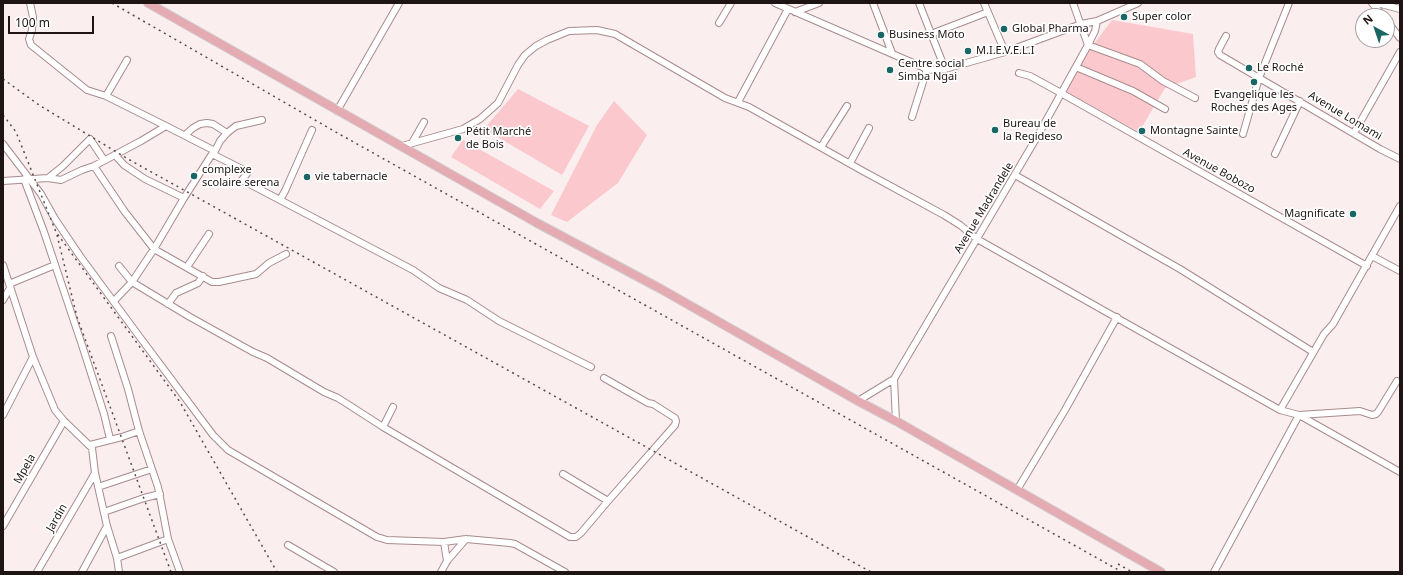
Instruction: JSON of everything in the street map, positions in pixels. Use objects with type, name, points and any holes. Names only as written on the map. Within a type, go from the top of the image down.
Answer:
[{"type":"main road","points":[[148,3],[337,111],[661,289],[1161,572]]},
{"type":"street","points":[[30,3],[33,17],[32,30],[29,39],[31,45],[84,87],[92,92],[106,96],[185,135],[248,172],[242,180],[413,270],[439,288],[467,300],[499,321],[591,367]]},
{"type":"street","points":[[337,111],[399,3]]},
{"type":"street","points":[[719,23],[731,3]]},
{"type":"street","points":[[775,3],[927,69],[936,70],[945,69],[1005,52],[1082,24],[1097,21],[1138,3]]},
{"type":"street","points":[[795,12],[820,3]]},
{"type":"street","points":[[873,3],[892,53]]},
{"type":"street","points":[[921,3],[945,69]]},
{"type":"street","points":[[984,3],[1005,52]]},
{"type":"street","points":[[1073,3],[1082,24],[1088,45],[1140,64],[1163,81],[1195,98]]},
{"type":"street","points":[[1243,134],[1260,78],[1289,3]]},
{"type":"street","points":[[1377,3],[1400,9]]},
{"type":"street","points":[[738,102],[788,9]]},
{"type":"street","points":[[931,34],[988,12]]},
{"type":"street","name":"Avenue Madrandele","points":[[894,379],[1015,175],[1088,45],[1095,31],[1097,21]]},
{"type":"street","points":[[402,146],[463,129],[480,119],[498,103],[518,65],[525,55],[536,46],[569,31],[597,30],[615,34],[725,98],[749,106],[944,215],[977,238],[1280,410],[1299,415],[1400,472]]},
{"type":"street","name":"Avenue Lomami","points":[[1226,36],[1218,52],[1220,55],[1380,149],[1400,158]]},
{"type":"street","points":[[1354,133],[1400,52]]},
{"type":"street","points":[[106,96],[127,60]]},
{"type":"street","points":[[1076,67],[1133,90],[1165,109]]},
{"type":"street","points":[[912,117],[927,69]]},
{"type":"street","name":"Avenue Bobozo","points":[[1019,73],[1030,76],[1061,93],[1367,266]]},
{"type":"street","points":[[1275,154],[1300,101]]},
{"type":"street","points":[[821,147],[847,106]]},
{"type":"street","points":[[114,301],[132,282],[154,249],[213,152],[227,133],[236,126],[262,120]]},
{"type":"street","points":[[412,143],[424,122]]},
{"type":"street","points":[[185,135],[200,124],[207,123],[213,124],[227,133]]},
{"type":"street","points":[[3,181],[48,178],[61,180],[94,166],[166,126]]},
{"type":"street","points":[[850,163],[869,128]]},
{"type":"street","points":[[280,200],[312,130]]},
{"type":"street","points":[[48,178],[63,166],[90,139],[104,160]]},
{"type":"street","points":[[3,144],[80,256],[213,435],[228,450],[377,537],[394,541],[444,542],[466,539],[515,544],[565,572]]},
{"type":"street","points":[[115,155],[124,165],[145,179],[184,198]]},
{"type":"street","points":[[94,166],[125,212],[154,249],[212,282],[219,282],[256,274],[269,263],[286,254]]},
{"type":"street","points":[[1015,175],[1180,269],[1313,352]]},
{"type":"street","points":[[27,179],[104,414],[110,439]]},
{"type":"street","points":[[1280,410],[1324,334],[1333,324],[1400,206]]},
{"type":"street","points":[[186,267],[209,234]]},
{"type":"street","points":[[1372,256],[1400,271]]},
{"type":"street","points":[[3,264],[33,357],[55,410],[64,421],[92,448],[98,487],[120,572]]},
{"type":"street","points":[[3,300],[9,286],[55,265]]},
{"type":"street","points":[[119,266],[132,282],[168,304],[246,348],[267,358],[324,392],[338,398],[383,427],[570,537],[576,537],[581,533],[675,425],[676,421],[675,418],[653,404],[648,403],[604,378]]},
{"type":"street","points":[[168,304],[176,293],[198,283],[202,276]]},
{"type":"street","points":[[1017,490],[1065,410],[1117,317]]},
{"type":"street","points":[[110,336],[128,389],[139,432],[160,494],[168,539],[180,570],[173,572]]},
{"type":"street","points":[[3,416],[33,357]]},
{"type":"street","points":[[858,401],[894,379],[896,421]]},
{"type":"street","points":[[1299,415],[1360,412],[1372,415],[1376,414],[1396,381]]},
{"type":"street","points":[[383,427],[393,407]]},
{"type":"street","points":[[1214,572],[1299,415]]},
{"type":"street","name":"Mpela","points":[[3,526],[5,519],[64,421]]},
{"type":"street","points":[[90,445],[139,432]]},
{"type":"street","points":[[98,487],[152,469]]},
{"type":"street","name":"Jardin","points":[[37,572],[95,473]]},
{"type":"street","points":[[563,474],[608,501]]},
{"type":"street","points":[[104,512],[160,494]]},
{"type":"street","points":[[82,572],[107,526]]},
{"type":"street","points":[[117,558],[168,539]]},
{"type":"street","points":[[441,572],[447,562],[466,539]]},
{"type":"street","points":[[444,542],[447,562]]},
{"type":"street","points":[[288,544],[334,572]]},
{"type":"street","points":[[320,572],[325,567]]},
{"type":"shaded area","points":[[1112,20],[1193,34],[1196,77],[1165,88],[1139,132],[1065,91],[1087,53]]},
{"type":"shaded area","points":[[518,89],[589,126],[562,175],[484,129]]},
{"type":"shaded area","points":[[614,101],[647,135],[618,183],[567,222],[551,215],[597,125]]},
{"type":"shaded area","points":[[463,140],[554,191],[540,209],[451,157]]},
{"type":"railway","points":[[112,3],[341,135],[1122,572]]},
{"type":"railway","points":[[3,79],[39,105],[128,159],[871,572]]},
{"type":"railway","points":[[3,115],[16,132],[56,232],[180,402],[277,572]]},
{"type":"railway","points":[[57,235],[77,317],[171,572]]},
{"type":"railway","points":[[1118,564],[1132,572]]},
{"type":"place","name":"Super color","points":[[1124,17]]},
{"type":"place","name":"Global Pharma","points":[[1004,29]]},
{"type":"place","name":"Business Moto","points":[[881,35]]},
{"type":"place","name":"M.I.E.V.E.L.I","points":[[968,51]]},
{"type":"place","name":"Le Roché","points":[[1249,68]]},
{"type":"place","name":"Centre social Simba Ngai","points":[[890,70]]},
{"type":"place","name":"Evangelique les Roches des Ages","points":[[1254,82]]},
{"type":"place","name":"Bureau de la Regideso","points":[[995,130]]},
{"type":"place","name":"Montagne Sainte","points":[[1142,131]]},
{"type":"place","name":"Pétit Marché de Bois","points":[[458,138]]},
{"type":"place","name":"complexe scolaire serena","points":[[194,176]]},
{"type":"place","name":"vie tabernacle","points":[[307,177]]},
{"type":"place","name":"Magnificate","points":[[1353,214]]}]
